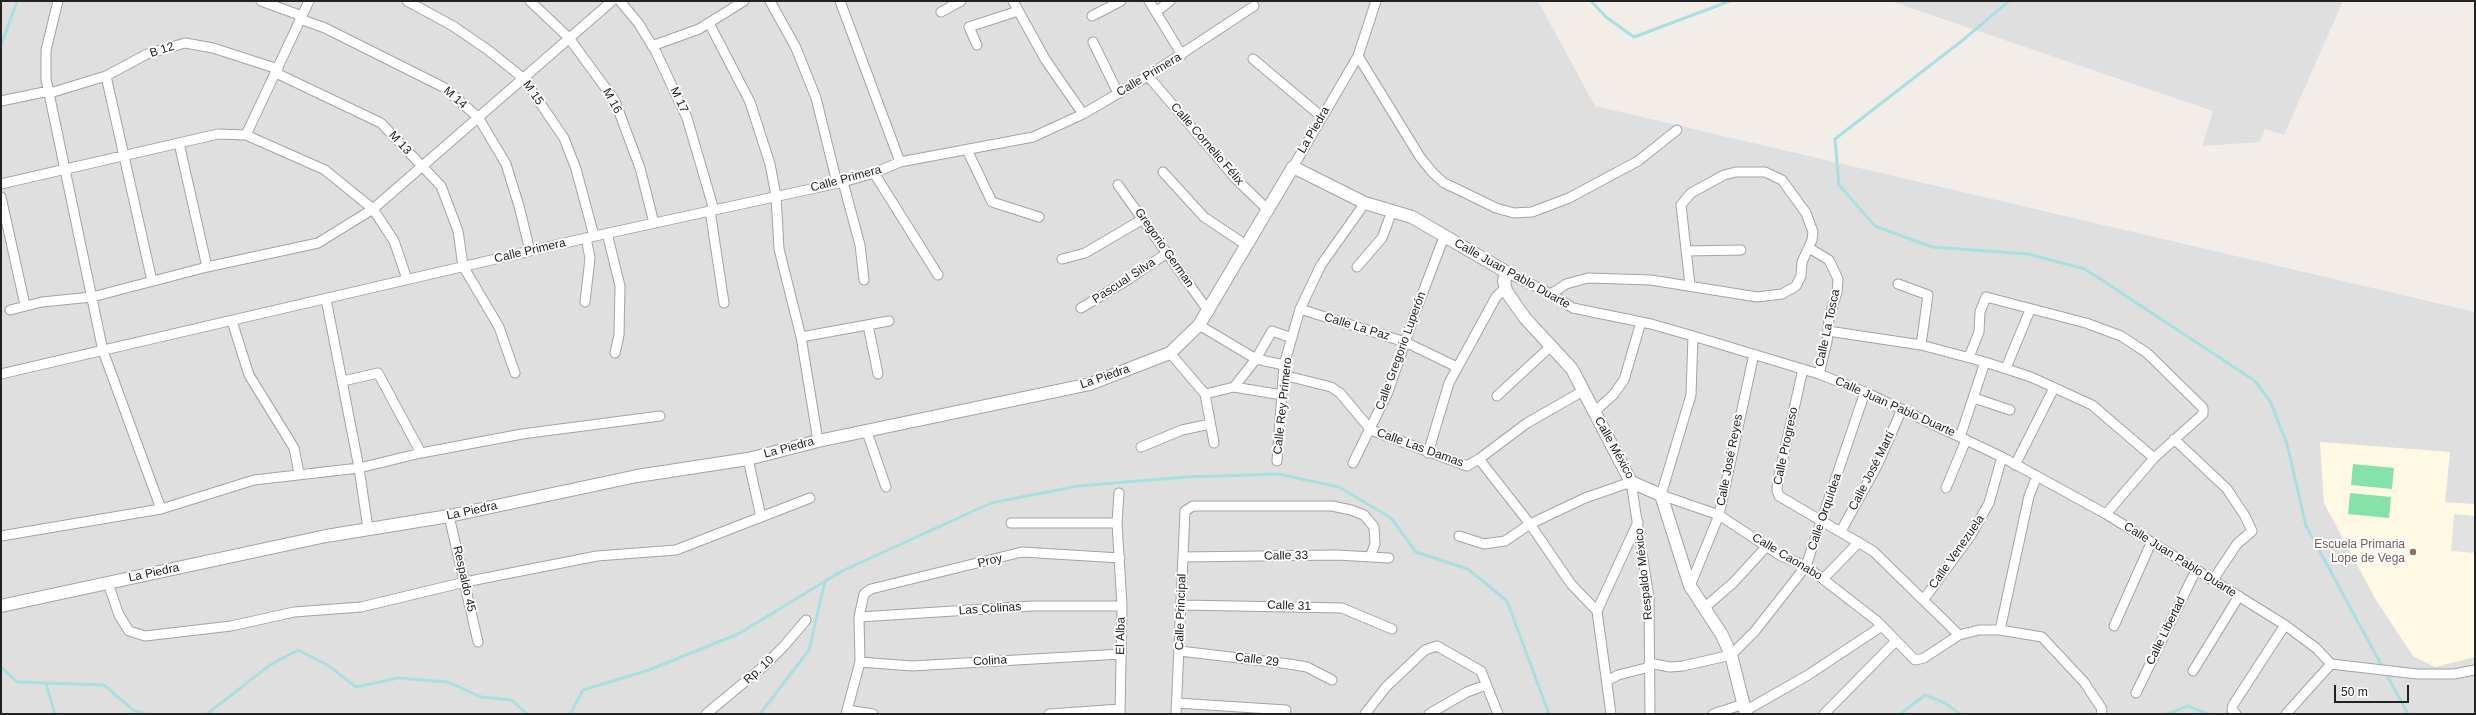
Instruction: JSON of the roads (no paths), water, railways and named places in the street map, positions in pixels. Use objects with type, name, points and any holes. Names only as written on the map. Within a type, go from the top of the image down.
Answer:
[{"type":"street","points":[[58,1],[46,50],[46,79],[103,350],[161,509]]},
{"type":"street","name":"M 14","points":[[261,1],[339,35],[443,87],[478,117],[506,164],[519,206],[530,251]]},
{"type":"street","points":[[246,135],[309,1]]},
{"type":"street","name":"M 15","points":[[407,1],[453,26],[488,50],[523,78],[564,138],[576,169],[590,237],[590,258],[585,302]]},
{"type":"street","name":"M 16","points":[[530,1],[569,38],[614,101],[640,168],[654,223]]},
{"type":"street","points":[[10,310],[24,305],[92,297],[207,267],[318,243],[373,209],[612,1]]},
{"type":"street","name":"M 17","points":[[620,1],[652,46],[687,118],[712,210],[724,303]]},
{"type":"street","points":[[652,46],[699,29],[744,1]]},
{"type":"street","points":[[770,1],[796,48],[816,98],[860,245],[864,280]]},
{"type":"street","points":[[840,1],[900,162]]},
{"type":"street","points":[[1013,1],[1045,59],[1083,114]]},
{"type":"street","points":[[1149,1],[1182,55]]},
{"type":"street","points":[[1156,12],[1170,1]]},
{"type":"street","name":"La Piedra","points":[[1,606],[318,538],[450,516],[637,476],[748,459],[818,441],[867,432],[1090,384],[1170,353],[1199,325],[1209,312],[1246,245],[1358,56],[1376,1]]},
{"type":"street","points":[[941,12],[959,2]]},
{"type":"street","points":[[1092,16],[1115,3]]},
{"type":"street","name":"Calle Primera","points":[[1,374],[607,233],[840,182],[874,173],[900,162],[1033,137],[1083,114],[1148,76],[1182,55],[1254,6]]},
{"type":"street","points":[[977,45],[969,27],[1018,11]]},
{"type":"street","points":[[709,23],[750,102],[770,164],[776,196],[779,249],[801,337],[818,441]]},
{"type":"street","points":[[1093,42],[1118,93]]},
{"type":"street","name":"B 12","points":[[1,101],[49,92],[106,76],[147,54],[185,43],[213,48],[277,71]]},
{"type":"street","points":[[1358,56],[1416,151],[1433,173],[1444,183],[1496,208],[1514,213],[1532,212],[1569,198],[1638,161],[1678,130]]},
{"type":"street","points":[[1253,59],[1322,117]]},
{"type":"street","name":"M 13","points":[[277,71],[381,123],[441,186],[458,231],[463,266]]},
{"type":"street","points":[[106,76],[152,281]]},
{"type":"street","name":"Calle Cornelio Félix","points":[[1148,76],[1236,179],[1268,210]]},
{"type":"street","points":[[1,184],[218,134],[246,135],[325,170],[373,209],[394,241],[407,279]]},
{"type":"street","points":[[180,143],[207,267]]},
{"type":"street","points":[[967,150],[992,202],[1039,217]]},
{"type":"street","name":"Calle Juan Pablo Duarte","points":[[1293,167],[1365,203],[1412,217],[1444,237],[1508,273],[1551,294],[1573,308],[1641,322],[1819,374],[1865,392],[1963,438],[2002,457],[2106,514],[2285,625],[2316,648],[2331,664]]},
{"type":"street","points":[[1551,294],[1566,284],[1588,278],[1651,280],[1690,285],[1757,297],[1782,294],[1796,286],[1801,276],[1802,262],[1812,240],[1811,224],[1792,192],[1782,180],[1774,174],[1752,171],[1724,175],[1691,193],[1681,205],[1690,285]]},
{"type":"street","points":[[1163,172],[1204,217],[1246,245]]},
{"type":"street","points":[[874,173],[938,276]]},
{"type":"street","name":"Gregorio German","points":[[1118,185],[1209,312]]},
{"type":"street","points":[[1,197],[24,305]]},
{"type":"street","name":"Calle Rey Primero","points":[[1277,461],[1284,365],[1300,309],[1321,265],[1365,203]]},
{"type":"street","points":[[1357,267],[1382,238],[1392,211]]},
{"type":"street","points":[[1062,258],[1085,253],[1142,219]]},
{"type":"street","points":[[607,233],[620,286],[619,335],[615,352]]},
{"type":"street","name":"Calle Gregorio Luperón","points":[[1353,463],[1371,430],[1388,392],[1444,237]]},
{"type":"street","name":"Calle La Tosca","points":[[1809,248],[1829,260],[1838,279],[1819,374]]},
{"type":"street","points":[[1686,251],[1741,250]]},
{"type":"street","name":"Pascual Silva","points":[[1081,308],[1129,279],[1167,253]]},
{"type":"street","points":[[463,266],[499,327],[515,373]]},
{"type":"street","points":[[1428,453],[1449,383],[1496,297],[1505,288],[1504,280],[1508,273]]},
{"type":"street","points":[[1898,284],[1928,295],[1921,346]]},
{"type":"street","name":"Calle México","points":[[1505,288],[1525,318],[1572,369],[1631,482],[1661,495]]},
{"type":"street","points":[[1969,357],[1979,332],[1980,312],[1986,297],[2018,304],[2030,310],[2086,323],[2121,336],[2147,353],[2204,411],[2154,458],[2106,514]]},
{"type":"street","points":[[326,299],[359,468],[368,529]]},
{"type":"street","name":"Calle La Paz","points":[[1300,309],[1405,342],[1457,367]]},
{"type":"street","points":[[2006,368],[2030,310]]},
{"type":"street","points":[[232,321],[249,375],[294,448],[299,473]]},
{"type":"street","points":[[801,337],[889,321]]},
{"type":"street","points":[[1594,412],[1613,395],[1624,380],[1641,322]]},
{"type":"street","points":[[868,325],[878,374]]},
{"type":"street","points":[[1199,325],[1256,359],[1284,365]]},
{"type":"street","points":[[1234,387],[1256,359],[1272,331],[1292,338]]},
{"type":"street","points":[[1828,331],[1921,346],[1969,357],[2006,368],[2092,406],[2154,458]]},
{"type":"street","points":[[1693,336],[1691,395],[1661,495],[1690,586],[1731,655],[1745,710]]},
{"type":"street","points":[[1497,396],[1551,346]]},
{"type":"street","points":[[1170,353],[1205,394],[1214,443]]},
{"type":"street","name":"Calle José Reyes","points":[[1690,586],[1719,514],[1754,354]]},
{"type":"street","points":[[1946,488],[1963,438],[1985,362]]},
{"type":"street","name":"Calle Progreso","points":[[1803,369],[1777,490],[1779,496],[1873,551],[1924,599],[1959,635]]},
{"type":"street","points":[[343,381],[378,373],[421,453]]},
{"type":"street","name":"Calle Las Damas","points":[[1283,375],[1331,387],[1340,393],[1371,430],[1428,453],[1468,466],[1479,458],[1530,524],[1571,584],[1597,611]]},
{"type":"street","points":[[1205,394],[1234,387],[1282,395]]},
{"type":"street","points":[[2015,465],[2054,388]]},
{"type":"street","points":[[1479,458],[1528,423],[1583,391]]},
{"type":"street","name":"Calle Orquídea","points":[[1731,655],[1756,631],[1806,566],[1865,392]]},
{"type":"street","points":[[1974,398],[2010,410]]},
{"type":"street","name":"Calle José Martí","points":[[1841,531],[1878,464],[1902,409]]},
{"type":"street","points":[[1,536],[161,509],[254,480],[299,473],[359,468],[421,453],[574,426],[660,416]]},
{"type":"street","points":[[1141,447],[1182,430],[1210,424]]},
{"type":"street","points":[[867,432],[886,487]]},
{"type":"street","points":[[2174,439],[2227,489],[2245,516],[2252,531],[2237,544],[2213,580]]},
{"type":"street","name":"Calle Venezuela","points":[[1924,599],[1971,535],[1989,503],[2002,457]]},
{"type":"street","points":[[748,459],[761,517]]},
{"type":"street","points":[[2000,630],[2029,496],[2037,476]]},
{"type":"street","points":[[1459,536],[1484,544],[1494,544],[1505,541],[1530,524],[1585,498],[1631,482]]},
{"type":"street","name":"Respaldo México","points":[[1631,482],[1649,598],[1650,714]]},
{"type":"street","name":"El Alba","points":[[1119,493],[1117,523],[1122,606],[1120,712]]},
{"type":"street","name":"Calle Caonabo","points":[[1661,495],[1719,514],[1781,556],[1806,566],[1882,626],[1915,660],[1924,658],[1959,635]]},
{"type":"street","points":[[108,583],[119,615],[129,631],[145,636],[231,626],[294,612],[361,607],[465,582],[597,556],[676,550],[810,498]]},
{"type":"street","name":"Calle Principal","points":[[1176,714],[1180,651],[1185,511],[1193,506],[1332,506],[1351,510],[1364,515],[1374,527],[1375,544],[1370,557]]},
{"type":"street","name":"Respaldo 45","points":[[450,516],[478,642]]},
{"type":"street","points":[[1611,714],[1597,611],[1638,522]]},
{"type":"street","points":[[1011,523],[1117,523]]},
{"type":"street","points":[[1823,579],[1859,542]]},
{"type":"street","points":[[2114,626],[2151,543]]},
{"type":"street","points":[[1704,608],[1732,583],[1767,546]]},
{"type":"street","name":"Proy","points":[[859,617],[864,594],[871,589],[1022,552],[1120,558]]},
{"type":"street","name":"Calle 33","points":[[1183,558],[1337,555],[1389,558]]},
{"type":"street","name":"Calle Libertad","points":[[2136,693],[2196,570]]},
{"type":"street","points":[[2193,671],[2239,596]]},
{"type":"street","name":"Calle 31","points":[[1182,605],[1342,608],[1392,629]]},
{"type":"street","name":"Las Colinas","points":[[859,617],[1032,606],[1122,606]]},
{"type":"street","points":[[859,617],[860,662],[846,712],[873,714]]},
{"type":"street","name":"Rp. 10","points":[[706,714],[764,666],[784,646],[806,620]]},
{"type":"street","points":[[2236,714],[2232,710],[2233,705],[2285,625]]},
{"type":"street","points":[[1712,714],[1745,710],[1808,675],[1882,626]]},
{"type":"street","points":[[1959,635],[1979,630],[2000,630],[2042,637],[2084,682],[2099,704],[2101,714]]},
{"type":"street","points":[[1824,714],[1896,641]]},
{"type":"street","points":[[1365,714],[1386,687],[1424,650],[1437,646],[1480,671],[1498,714]]},
{"type":"street","name":"Calle 29","points":[[1180,651],[1306,667],[1332,680]]},
{"type":"street","name":"Colina","points":[[860,662],[912,666],[1121,654]]},
{"type":"street","points":[[1607,681],[1624,672],[1650,665],[1683,666],[1731,655]]},
{"type":"street","points":[[2286,714],[2331,664],[2355,668],[2417,674],[2454,674],[2475,670]]},
{"type":"street","points":[[1429,714],[1467,692],[1486,685]]},
{"type":"street","points":[[1177,703],[1286,710]]},
{"type":"street","points":[[1049,714],[1120,712]]},
{"type":"waterway","points":[[1,46],[17,1]]},
{"type":"waterway","points":[[1591,1],[1606,17],[1634,37],[1730,1]]},
{"type":"waterway","points":[[2009,1],[1963,40],[1835,139],[1839,185],[1875,226],[1932,247],[2028,254],[2085,269],[2255,381],[2270,401],[2287,444],[2306,526],[2408,714]]},
{"type":"waterway","points":[[570,714],[583,690],[649,670],[738,634],[842,571],[991,503],[1078,486],[1186,477],[1278,474],[1339,487],[1391,518],[1416,552],[1468,569],[1507,601],[1549,714]]},
{"type":"waterway","points":[[760,714],[809,650],[825,581]]},
{"type":"waterway","points":[[207,714],[270,665],[298,650],[329,666],[356,687],[398,678],[448,682],[481,697],[512,700],[527,714]]},
{"type":"waterway","points":[[1,667],[17,682],[104,685],[133,710],[145,714]]},
{"type":"waterway","points":[[46,684],[55,714]]},
{"type":"waterway","points":[[1900,714],[1925,695],[1945,703],[1960,714]]},
{"type":"waterway","points":[[2167,714],[2188,706],[2208,714]]},
{"type":"place","name":"Escuela Primaria Lope de Vega","points":[[2413,552]]}]
